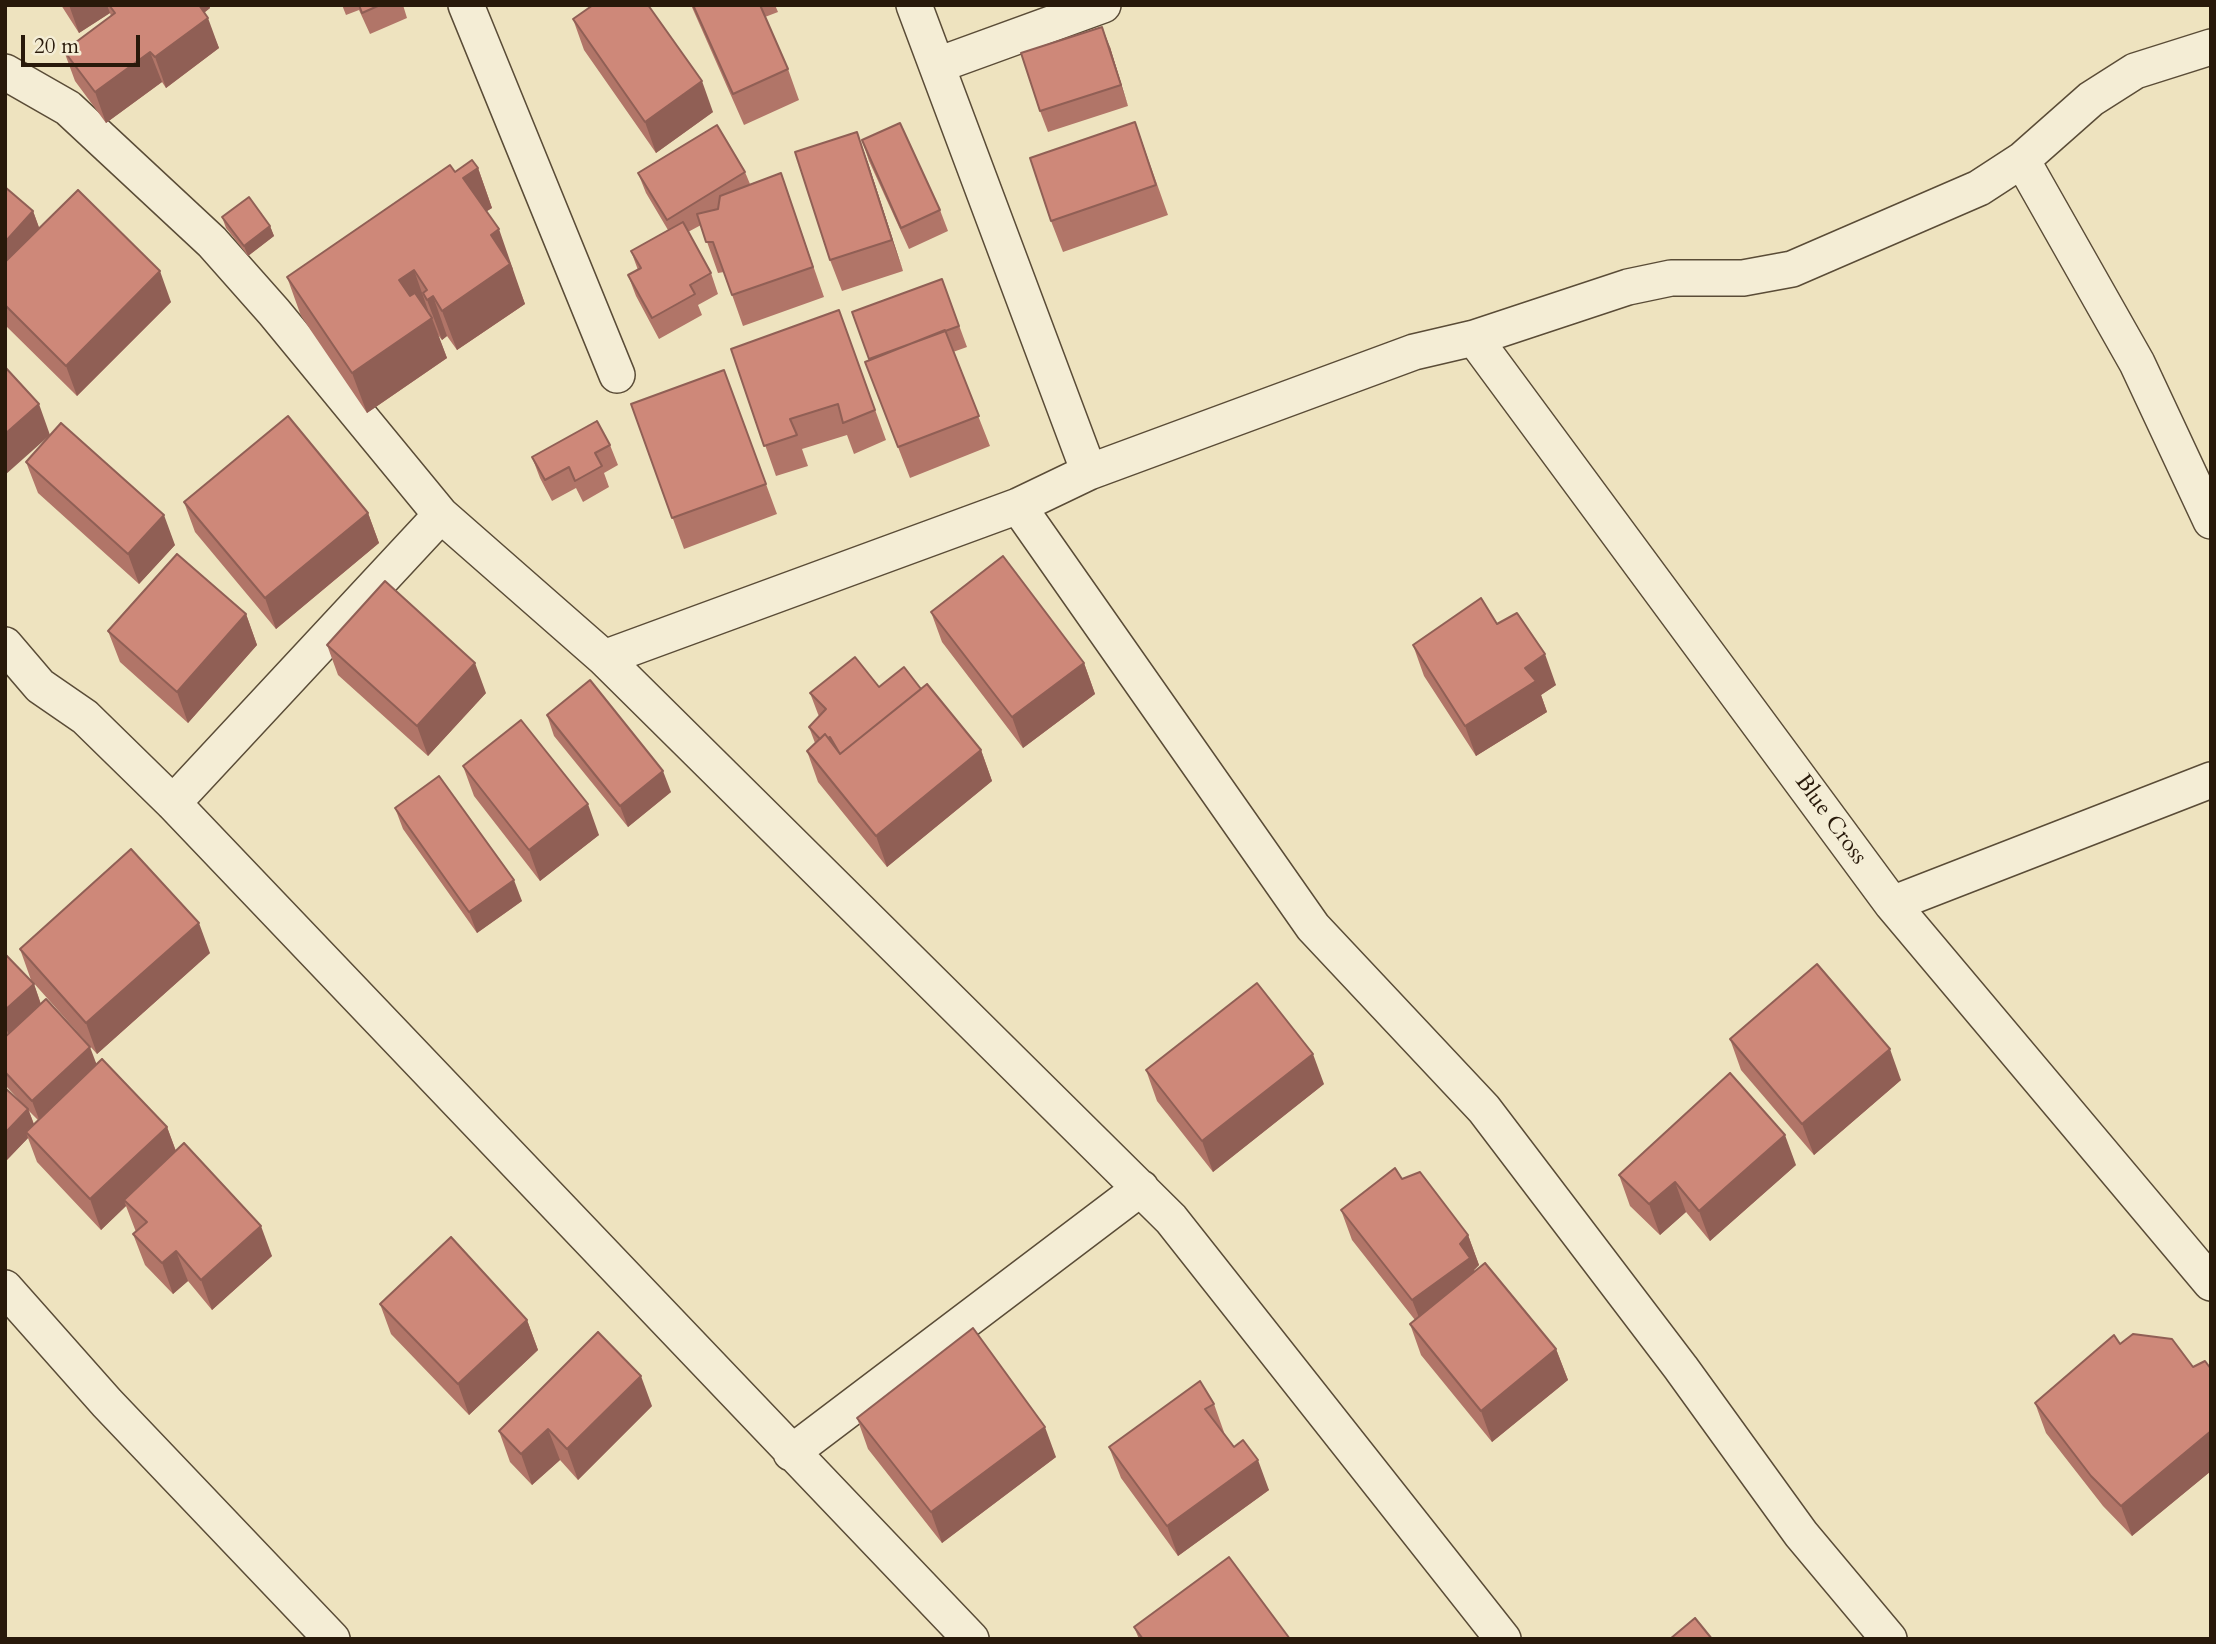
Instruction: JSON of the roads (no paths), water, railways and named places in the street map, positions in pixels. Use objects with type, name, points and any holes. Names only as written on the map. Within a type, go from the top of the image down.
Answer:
[{"type":"street","points":[[466,5],[617,375]]},
{"type":"street","points":[[914,5],[1089,472]]},
{"type":"street","points":[[938,65],[1102,5]]},
{"type":"street","points":[[604,658],[1018,506],[1089,472],[1414,352],[1474,338],[1628,287],[1671,278],[1743,278],[1792,269],[1979,188],[2022,160],[2091,99],[2135,71],[2211,47]]},
{"type":"street","points":[[5,72],[68,108],[212,242],[274,312],[442,515],[604,658],[1171,1219],[1503,1639]]},
{"type":"street","points":[[2022,160],[2137,363],[2211,521]]},
{"type":"street","name":"Blue Cross","points":[[1474,338],[1892,904],[2211,1283]]},
{"type":"street","points":[[1018,506],[1313,927],[1484,1110],[1681,1368],[1801,1534],[1889,1639]]},
{"type":"street","points":[[173,803],[442,515]]},
{"type":"street","points":[[5,645],[40,687],[85,716],[173,803],[971,1639]]},
{"type":"street","points":[[1892,904],[2211,780]]},
{"type":"street","points":[[791,1453],[1141,1188]]},
{"type":"street","points":[[5,1288],[107,1403],[332,1639]]}]
